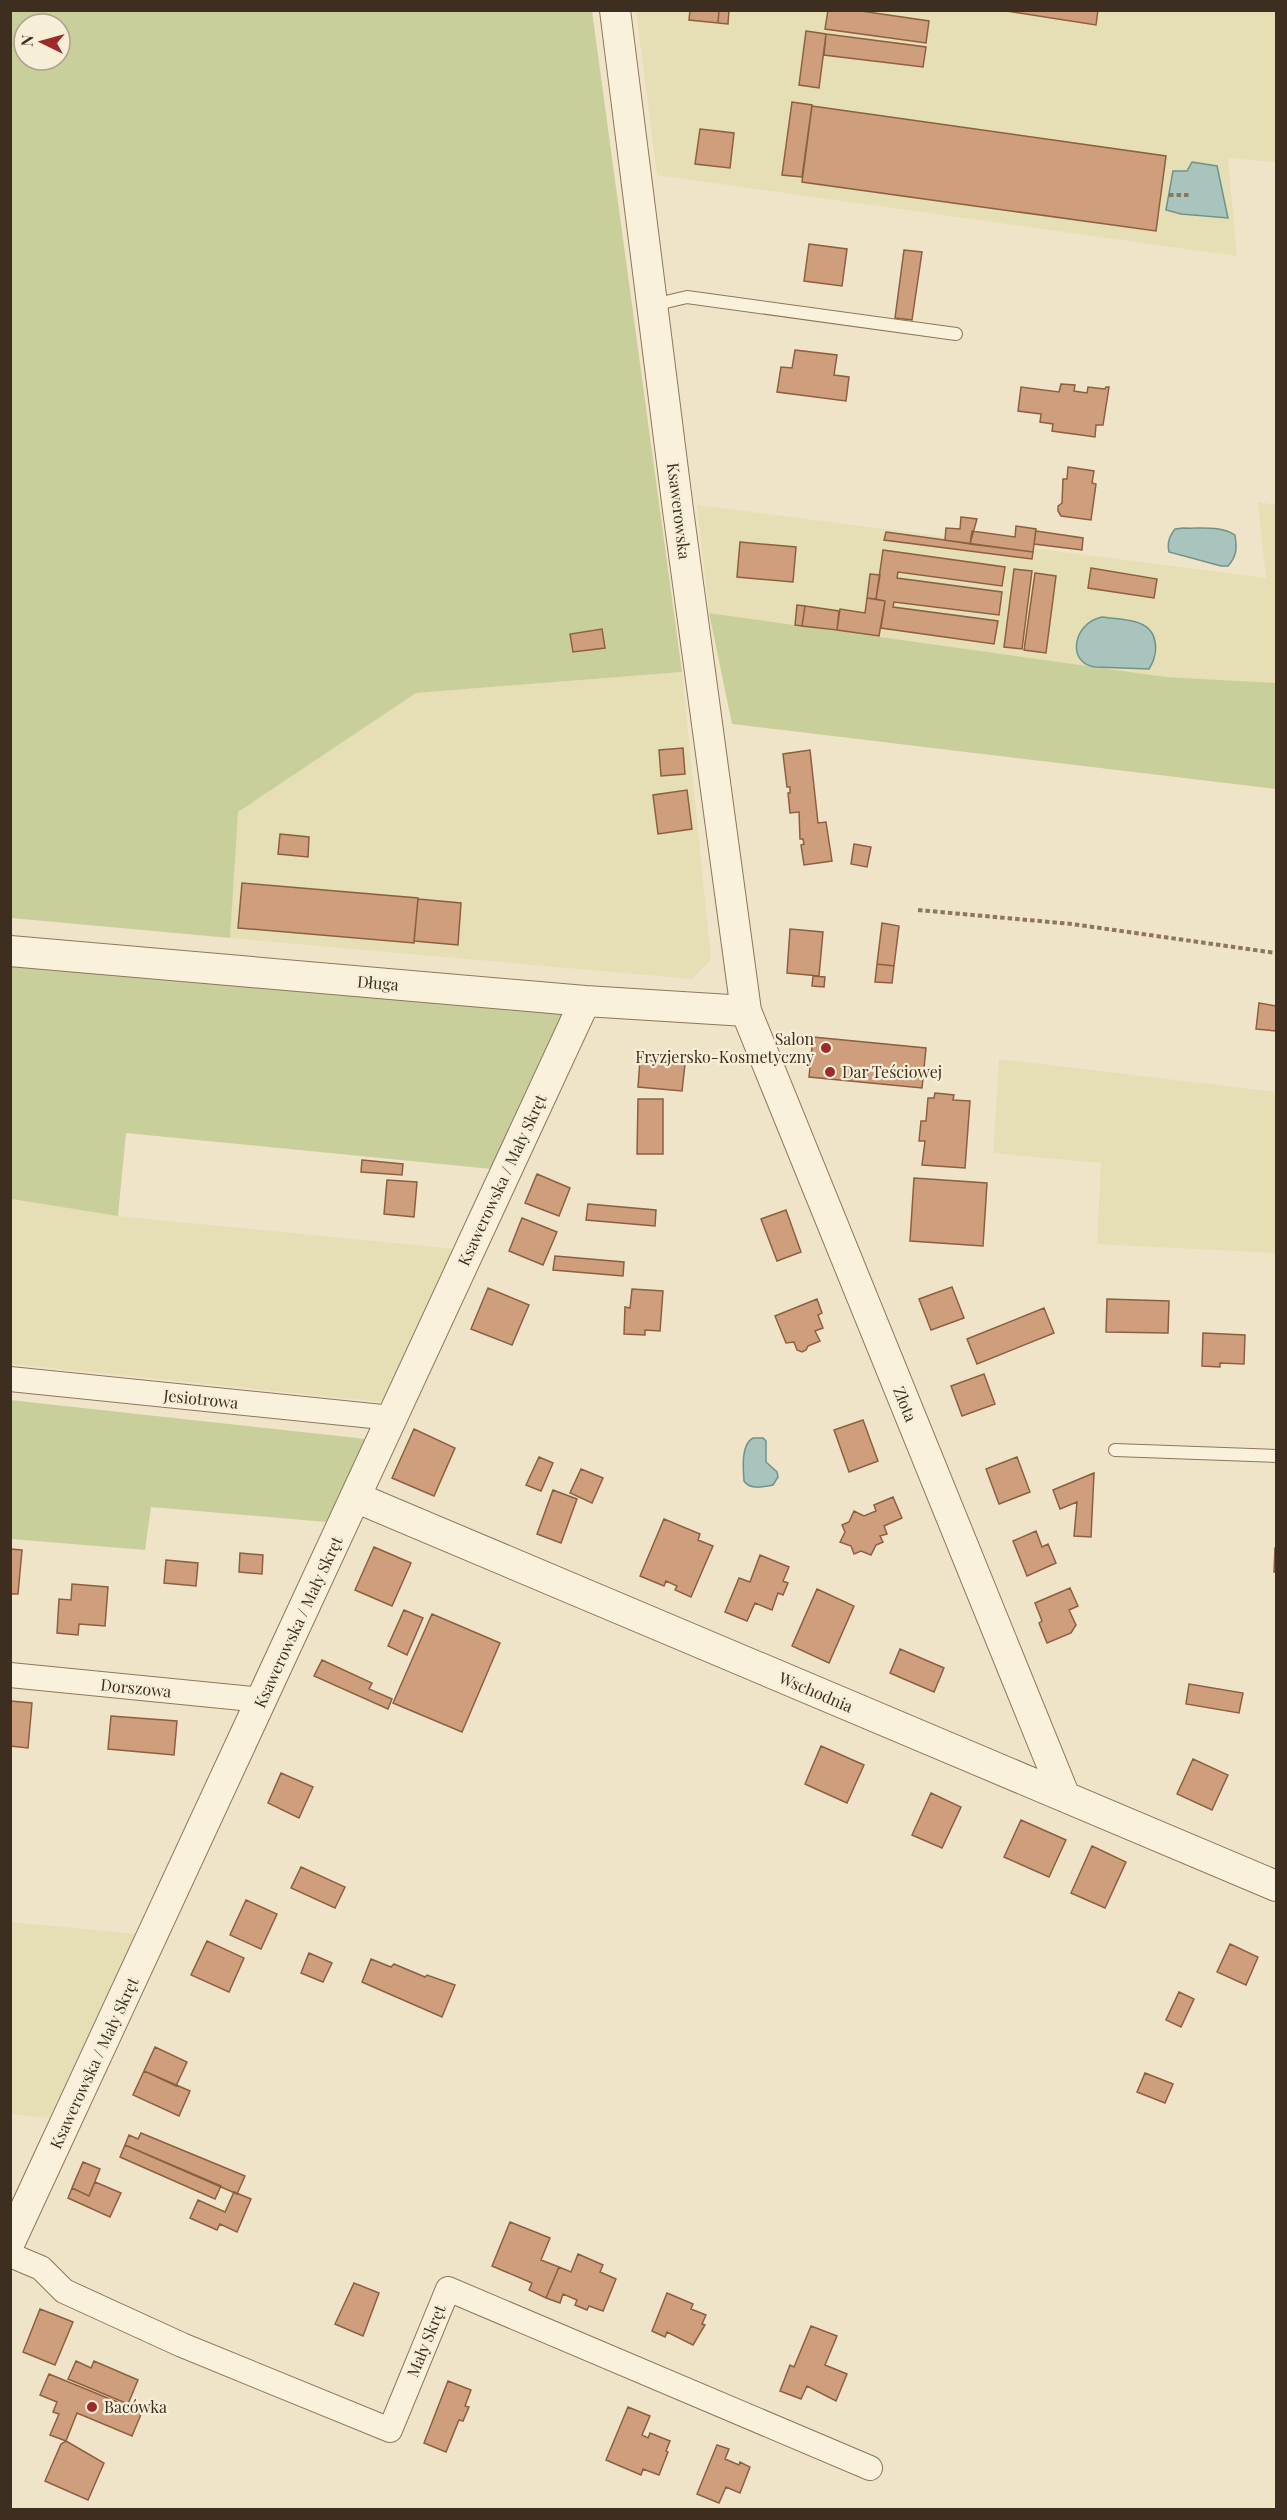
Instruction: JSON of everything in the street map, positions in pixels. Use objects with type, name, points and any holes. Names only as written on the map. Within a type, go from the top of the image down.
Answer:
[{"type":"street","name":"Ksawerowska","points":[[615,10],[746,1011]]},
{"type":"street","name":"Długa","points":[[10,951],[585,1001],[746,1011]]},
{"type":"street","name":"Ksawerowska / Mały Skręt","points":[[10,2242],[585,1001]]},
{"type":"street","name":"Złota","points":[[746,1011],[1065,1797]]},
{"type":"street","name":"Jesiotrowa","points":[[10,1379],[392,1418]]},
{"type":"street","name":"Wschodnia","points":[[355,1497],[1276,1886]]},
{"type":"street","name":"Dorszowa","points":[[10,1675],[262,1700]]},
{"type":"street","name":"Mały Skręt","points":[[10,2255],[42,2268],[64,2291],[182,2345],[390,2430],[447,2289],[870,2468]]},
{"type":"lane","points":[[652,305],[687,297],[956,334]]},
{"type":"lane","points":[[1115,1450],[1276,1456]]},
{"type":"path","points":[[1169,195],[1190,195]]},
{"type":"path","points":[[918,910],[1072,924],[1276,953]]},
{"type":"shaded area","points":[[636,11],[1276,11],[1276,162],[1228,158],[1237,256],[657,175]]},
{"type":"shaded area","points":[[1258,502],[1276,505],[1276,683],[1166,677],[709,613],[697,505],[1266,578]]},
{"type":"shaded area","points":[[682,672],[711,960],[692,979],[230,938],[237,812],[416,693]]},
{"type":"shaded area","points":[[999,1059],[1276,1092],[1276,1253],[1097,1244],[1101,1163],[993,1153]]},
{"type":"shaded area","points":[[10,1199],[118,1216],[455,1249],[382,1402],[11,1364]]},
{"type":"shaded area","points":[[10,1922],[136,1934],[49,2118],[11,2114]]},
{"type":"green space","points":[[10,11],[592,11],[682,672],[416,693],[238,812],[230,938],[11,918]]},
{"type":"green space","points":[[709,613],[1166,677],[1276,683],[1276,789],[732,724]]},
{"type":"green space","points":[[10,965],[565,1014],[492,1169],[126,1133],[118,1216],[11,1199]]},
{"type":"green space","points":[[10,1400],[366,1439],[326,1522],[151,1507],[145,1550],[11,1539]]},
{"type":"water","points":[[1192,162],[1217,166],[1228,218],[1181,214],[1166,210],[1173,171],[1187,171]]},
{"type":"water","points":[[1175,529],[1217,529],[1235,535],[1236,552],[1228,566],[1169,552],[1168,543],[1171,535]]},
{"type":"water","points":[[1102,617],[1127,620],[1148,628],[1153,634],[1156,649],[1149,669],[1095,667],[1086,664],[1080,658],[1077,651],[1079,634],[1092,621]]},
{"type":"water","points":[[753,1438],[763,1438],[766,1441],[766,1462],[777,1472],[778,1477],[773,1485],[753,1487],[744,1481],[743,1463],[746,1445]]},
{"type":"building","points":[[690,10],[719,10],[718,23],[689,20]]},
{"type":"building","points":[[719,10],[729,10],[728,24],[718,23]]},
{"type":"building","points":[[828,10],[854,10],[929,21],[926,43],[825,29]]},
{"type":"building","points":[[1000,10],[1098,10],[1096,25]]},
{"type":"building","points":[[806,31],[826,34],[819,88],[799,85]]},
{"type":"building","points":[[826,34],[926,47],[923,67],[824,55]]},
{"type":"building","points":[[792,102],[812,105],[802,177],[782,175]]},
{"type":"building","points":[[812,106],[1166,156],[1156,231],[802,182]]},
{"type":"building","points":[[700,129],[734,133],[730,168],[695,164]]},
{"type":"building","points":[[809,244],[847,249],[842,286],[804,281]]},
{"type":"building","points":[[904,250],[922,252],[912,320],[895,318]]},
{"type":"building","points":[[795,350],[837,355],[834,375],[849,377],[846,401],[777,392],[781,367],[792,368]]},
{"type":"building","points":[[1061,384],[1075,385],[1074,391],[1087,393],[1088,387],[1105,389],[1109,387],[1103,425],[1096,425],[1095,437],[1052,431],[1053,424],[1040,422],[1041,414],[1018,411],[1021,387],[1059,392]]},
{"type":"building","points":[[1068,467],[1094,471],[1092,483],[1096,484],[1091,520],[1061,516],[1058,511],[1058,506],[1062,503],[1063,479],[1067,479]]},
{"type":"building","points":[[961,517],[977,519],[970,544],[945,540],[946,528],[960,529]]},
{"type":"building","points":[[1016,526],[1036,529],[1033,552],[970,544],[972,531],[1015,537]]},
{"type":"building","points":[[1036,531],[1083,538],[1082,550],[1034,544]]},
{"type":"building","points":[[886,532],[1033,552],[1032,559],[884,540]]},
{"type":"building","points":[[740,542],[796,547],[793,582],[737,577]]},
{"type":"building","points":[[883,550],[1005,567],[1002,586],[898,572],[897,578],[1002,592],[999,615],[894,602],[893,607],[998,621],[994,644],[881,628],[885,601],[876,599]]},
{"type":"building","points":[[1091,568],[1157,579],[1154,598],[1088,588]]},
{"type":"building","points":[[1014,569],[1032,571],[1022,649],[1004,647]]},
{"type":"building","points":[[1035,573],[1056,576],[1046,653],[1024,650]]},
{"type":"building","points":[[870,574],[880,575],[876,599],[867,598]]},
{"type":"building","points":[[867,598],[885,601],[879,636],[837,630],[840,609],[865,613]]},
{"type":"building","points":[[797,605],[805,606],[802,626],[795,625]]},
{"type":"building","points":[[805,606],[839,611],[837,630],[802,626]]},
{"type":"building","points":[[602,629],[605,648],[573,652],[570,634]]},
{"type":"building","points":[[683,748],[685,774],[661,776],[659,750]]},
{"type":"building","points":[[810,750],[818,823],[826,822],[832,861],[804,865],[801,845],[804,844],[803,839],[800,839],[799,812],[790,813],[788,793],[790,793],[790,787],[787,787],[783,754]]},
{"type":"building","points":[[687,790],[692,829],[658,834],[653,795]]},
{"type":"building","points":[[280,834],[309,837],[308,857],[278,854]]},
{"type":"building","points":[[854,844],[871,847],[867,867],[851,864]]},
{"type":"building","points":[[242,883],[418,898],[414,943],[238,928]]},
{"type":"building","points":[[418,899],[461,903],[458,945],[414,941]]},
{"type":"building","points":[[882,923],[899,926],[894,966],[877,964]]},
{"type":"building","points":[[790,929],[823,932],[819,976],[787,973]]},
{"type":"building","points":[[877,964],[894,966],[892,983],[875,982]]},
{"type":"building","points":[[813,976],[825,977],[824,987],[812,986]]},
{"type":"building","points":[[1259,1003],[1276,1006],[1276,1031],[1256,1029]]},
{"type":"building","points":[[813,1037],[926,1048],[922,1088],[809,1077]]},
{"type":"building","points":[[640,1060],[685,1064],[682,1091],[638,1087]]},
{"type":"building","points":[[935,1093],[954,1095],[953,1100],[970,1101],[965,1168],[922,1165],[925,1141],[919,1141],[921,1121],[926,1121],[928,1098],[934,1098]]},
{"type":"building","points":[[638,1099],[663,1099],[663,1154],[637,1154]]},
{"type":"building","points":[[362,1160],[403,1164],[402,1175],[361,1172]]},
{"type":"building","points":[[537,1174],[570,1188],[559,1216],[525,1203]]},
{"type":"building","points":[[914,1178],[987,1183],[983,1246],[910,1241]]},
{"type":"building","points":[[387,1180],[417,1182],[414,1217],[384,1214]]},
{"type":"building","points":[[588,1204],[656,1210],[655,1226],[586,1220]]},
{"type":"building","points":[[786,1210],[801,1252],[777,1261],[761,1219]]},
{"type":"building","points":[[522,1218],[557,1232],[543,1265],[509,1251]]},
{"type":"building","points":[[555,1256],[624,1262],[623,1276],[553,1270]]},
{"type":"building","points":[[952,1287],[964,1318],[931,1330],[919,1299]]},
{"type":"building","points":[[488,1288],[529,1305],[512,1345],[471,1329]]},
{"type":"building","points":[[632,1289],[663,1291],[660,1331],[645,1330],[645,1335],[624,1334],[625,1307],[630,1308]]},
{"type":"building","points":[[817,1299],[822,1313],[818,1315],[823,1328],[815,1331],[820,1341],[808,1346],[802,1352],[797,1350],[794,1342],[786,1343],[775,1316]]},
{"type":"building","points":[[1107,1299],[1169,1301],[1168,1333],[1106,1332]]},
{"type":"building","points":[[1044,1308],[1054,1333],[977,1364],[967,1339]]},
{"type":"building","points":[[1203,1333],[1245,1335],[1244,1364],[1220,1363],[1220,1367],[1202,1366]]},
{"type":"building","points":[[984,1374],[995,1404],[962,1416],[951,1386]]},
{"type":"building","points":[[863,1420],[878,1461],[849,1472],[834,1430]]},
{"type":"building","points":[[414,1429],[455,1448],[434,1496],[392,1478]]},
{"type":"building","points":[[539,1457],[553,1463],[541,1491],[526,1485]]},
{"type":"building","points":[[1017,1457],[1030,1492],[999,1504],[986,1469]]},
{"type":"building","points":[[581,1469],[603,1478],[592,1503],[570,1493]]},
{"type":"building","points":[[1094,1473],[1091,1537],[1074,1536],[1077,1502],[1060,1509],[1053,1490]]},
{"type":"building","points":[[553,1490],[577,1499],[561,1543],[537,1534]]},
{"type":"building","points":[[893,1497],[902,1518],[884,1526],[887,1534],[880,1536],[883,1542],[876,1545],[871,1555],[861,1551],[854,1554],[851,1546],[840,1542],[845,1532],[842,1525],[849,1522],[854,1511],[864,1516],[876,1511],[874,1505]]},
{"type":"building","points":[[664,1519],[700,1534],[698,1540],[713,1546],[691,1597],[675,1590],[677,1586],[666,1581],[664,1586],[640,1576]]},
{"type":"building","points":[[1036,1531],[1042,1547],[1048,1544],[1056,1563],[1027,1576],[1013,1541]]},
{"type":"building","points":[[374,1547],[411,1563],[392,1606],[355,1590]]},
{"type":"building","points":[[1275,1548],[1276,1572],[1274,1572]]},
{"type":"building","points":[[10,1549],[22,1550],[18,1594],[10,1594]]},
{"type":"building","points":[[240,1553],[263,1555],[262,1574],[239,1572]]},
{"type":"building","points":[[760,1555],[789,1567],[783,1581],[788,1583],[783,1595],[778,1593],[772,1610],[755,1603],[747,1621],[725,1612],[739,1578],[750,1582]]},
{"type":"building","points":[[166,1560],[198,1563],[196,1586],[164,1583]]},
{"type":"building","points":[[72,1584],[108,1587],[105,1626],[79,1624],[78,1635],[57,1633],[59,1599],[71,1600]]},
{"type":"building","points":[[1070,1588],[1078,1606],[1069,1610],[1076,1625],[1071,1633],[1047,1643],[1039,1623],[1042,1621],[1035,1603]]},
{"type":"building","points":[[817,1589],[854,1606],[829,1663],[792,1646]]},
{"type":"building","points":[[404,1610],[423,1618],[407,1655],[388,1646]]},
{"type":"building","points":[[432,1614],[500,1643],[462,1732],[393,1703]]},
{"type":"building","points":[[900,1649],[944,1668],[934,1692],[890,1673]]},
{"type":"building","points":[[322,1660],[372,1683],[369,1689],[392,1699],[388,1709],[314,1676]]},
{"type":"building","points":[[1189,1684],[1243,1693],[1239,1713],[1186,1704]]},
{"type":"building","points":[[10,1701],[32,1703],[28,1748],[10,1746]]},
{"type":"building","points":[[111,1716],[177,1721],[174,1755],[108,1749]]},
{"type":"building","points":[[821,1746],[864,1765],[847,1803],[805,1784]]},
{"type":"building","points":[[1193,1759],[1228,1775],[1212,1810],[1177,1794]]},
{"type":"building","points":[[281,1773],[313,1787],[299,1818],[268,1803]]},
{"type":"building","points":[[931,1793],[961,1807],[942,1848],[912,1835]]},
{"type":"building","points":[[1021,1820],[1066,1840],[1049,1877],[1004,1857]]},
{"type":"building","points":[[1092,1846],[1126,1862],[1105,1908],[1071,1893]]},
{"type":"building","points":[[301,1867],[345,1887],[335,1908],[291,1888]]},
{"type":"building","points":[[246,1900],[277,1914],[261,1949],[230,1935]]},
{"type":"building","points":[[207,1941],[244,1958],[229,1992],[191,1975]]},
{"type":"building","points":[[1230,1944],[1258,1957],[1246,1985],[1217,1972]]},
{"type":"building","points":[[309,1953],[332,1963],[323,1982],[301,1973]]},
{"type":"building","points":[[371,1959],[391,1967],[394,1964],[425,1977],[427,1975],[455,1985],[442,2017],[362,1982]]},
{"type":"building","points":[[1179,1992],[1194,1999],[1181,2027],[1166,2020]]},
{"type":"building","points":[[155,2047],[187,2062],[176,2086],[144,2071]]},
{"type":"building","points":[[144,2071],[190,2091],[179,2116],[133,2095]]},
{"type":"building","points":[[1145,2073],[1173,2084],[1165,2103],[1137,2092]]},
{"type":"building","points":[[141,2133],[245,2176],[237,2194],[125,2145],[129,2135],[138,2139]]},
{"type":"building","points":[[125,2145],[221,2186],[215,2199],[120,2157]]},
{"type":"building","points":[[83,2162],[100,2169],[89,2196],[72,2188]]},
{"type":"building","points":[[95,2182],[121,2193],[110,2217],[68,2198],[72,2188],[89,2196]]},
{"type":"building","points":[[234,2192],[251,2199],[237,2232],[220,2224],[217,2230],[190,2218],[198,2200],[225,2212]]},
{"type":"building","points":[[510,2222],[550,2238],[541,2260],[559,2267],[546,2298],[529,2290],[532,2283],[492,2266]]},
{"type":"building","points":[[578,2254],[603,2265],[600,2272],[616,2279],[603,2311],[589,2306],[587,2310],[575,2305],[577,2300],[563,2294],[560,2303],[546,2298],[559,2267],[571,2272]]},
{"type":"building","points":[[354,2283],[379,2293],[363,2336],[335,2324]]},
{"type":"building","points":[[667,2293],[693,2304],[691,2309],[706,2315],[702,2324],[705,2325],[693,2345],[667,2332],[665,2337],[652,2331]]},
{"type":"building","points":[[40,2309],[73,2322],[55,2365],[23,2352]]},
{"type":"building","points":[[811,2326],[837,2336],[825,2365],[847,2374],[836,2401],[807,2386],[801,2399],[780,2391],[790,2365],[794,2367]]},
{"type":"building","points":[[76,2361],[91,2368],[94,2361],[138,2380],[128,2404],[68,2379]]},
{"type":"building","name":"Bacówka","points":[[49,2374],[142,2412],[132,2436],[77,2413],[66,2441],[50,2435],[59,2414],[53,2412],[57,2402],[40,2395]]},
{"type":"building","points":[[448,2381],[471,2390],[465,2406],[469,2407],[463,2421],[459,2420],[446,2452],[424,2443]]},
{"type":"building","points":[[628,2407],[650,2416],[642,2435],[648,2438],[650,2433],[670,2441],[659,2475],[643,2469],[641,2475],[606,2460]]},
{"type":"building","points":[[66,2441],[104,2463],[88,2500],[45,2481],[61,2444]]},
{"type":"building","points":[[717,2445],[729,2449],[725,2459],[750,2467],[740,2493],[726,2487],[719,2503],[697,2494]]},
{"type":"place","name":"Salon Fryzjersko-Kosmetyczny","points":[[826,1048]]},
{"type":"place","name":"Dar Teściowej","points":[[830,1072]]},
{"type":"place","name":"Bacówka","points":[[92,2407]]}]
